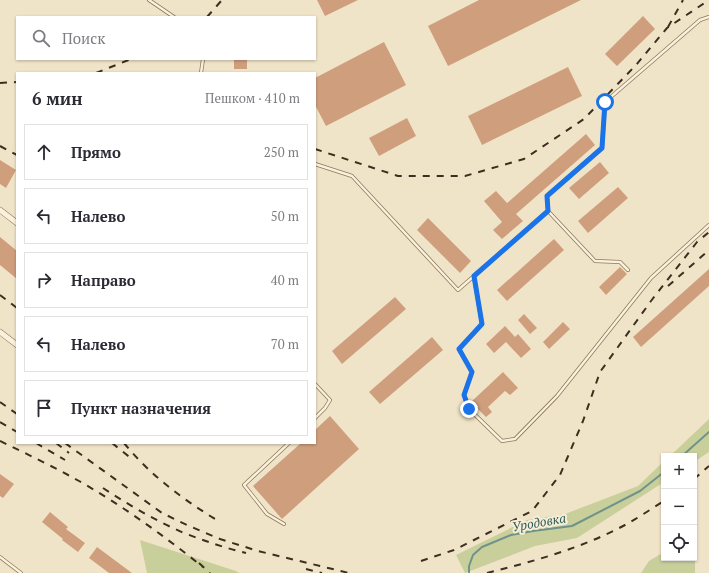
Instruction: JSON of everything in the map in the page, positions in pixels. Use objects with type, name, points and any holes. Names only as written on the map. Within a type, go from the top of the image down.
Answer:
[{"type":"street","points":[[0,210],[16,222]]},
{"type":"street","points":[[0,332],[16,343]]},
{"type":"lane","points":[[149,0],[173,16]]},
{"type":"lane","points":[[628,270],[620,262],[594,261],[548,211],[547,196],[602,148],[605,102],[700,20],[709,17]]},
{"type":"lane","points":[[201,72],[203,60]]},
{"type":"lane","points":[[316,164],[352,176],[458,290],[548,211]]},
{"type":"lane","points":[[474,276],[482,324],[459,349],[472,372],[464,395],[469,409],[502,441],[515,438],[557,396],[651,278],[709,225]]},
{"type":"lane","points":[[316,385],[330,400],[325,408],[316,417]]},
{"type":"lane","points":[[284,524],[267,514],[244,485],[288,444]]},
{"type":"lane","points":[[0,557],[21,573]]},
{"type":"green space","points":[[709,419],[709,452],[697,460],[697,453],[673,453]]},
{"type":"green space","points":[[661,464],[661,484],[577,538],[535,546],[465,573],[456,555],[527,520],[565,514],[638,486]]},
{"type":"green space","points":[[140,540],[236,571],[239,573],[147,573]]},
{"type":"green space","points":[[661,554],[661,561],[695,561],[695,573],[641,573],[649,561]]},
{"type":"building","points":[[317,0],[358,0],[325,16]]},
{"type":"building","points":[[479,0],[581,0],[448,66],[428,26]]},
{"type":"building","points":[[643,16],[655,29],[617,66],[605,54]]},
{"type":"building","points":[[384,42],[406,85],[326,126],[316,107],[316,77]]},
{"type":"building","points":[[234,60],[247,60],[247,69],[234,69]]},
{"type":"building","points":[[568,67],[582,96],[482,145],[468,116]]},
{"type":"building","points":[[407,118],[416,136],[379,156],[369,138]]},
{"type":"building","points":[[586,134],[595,145],[516,214],[523,221],[502,239],[493,230],[502,222],[484,201],[496,191],[507,203]]},
{"type":"building","points":[[0,160],[16,170],[6,188],[0,184]]},
{"type":"building","points":[[600,162],[609,173],[579,199],[569,188]]},
{"type":"building","points":[[618,187],[628,198],[588,233],[578,221]]},
{"type":"building","points":[[428,218],[471,261],[460,273],[417,230]]},
{"type":"building","points":[[0,237],[16,250],[16,278],[0,265]]},
{"type":"building","points":[[554,239],[564,250],[507,301],[497,290]]},
{"type":"building","points":[[620,267],[627,274],[606,295],[599,287]]},
{"type":"building","points":[[709,269],[709,286],[641,347],[633,337]]},
{"type":"building","points":[[395,297],[406,309],[342,364],[332,351]]},
{"type":"building","points":[[524,314],[537,328],[530,334],[518,320]]},
{"type":"building","points":[[563,322],[570,329],[549,349],[543,342]]},
{"type":"building","points":[[505,326],[515,337],[518,334],[531,349],[521,358],[506,342],[494,353],[486,344]]},
{"type":"building","points":[[432,337],[443,350],[380,404],[369,392]]},
{"type":"building","points":[[503,372],[518,388],[510,395],[505,391],[488,407],[492,412],[486,417],[471,402]]},
{"type":"building","points":[[330,416],[359,449],[282,519],[253,486],[300,444],[316,444],[316,429]]},
{"type":"building","points":[[0,474],[14,484],[3,498],[0,496]]},
{"type":"building","points":[[50,512],[68,527],[66,529],[85,543],[78,552],[42,522]]},
{"type":"building","points":[[97,547],[132,573],[109,573],[89,558]]},
{"type":"waterway","name":"Уродовка","points":[[685,453],[709,432]]},
{"type":"waterway","name":"Уродовка","points":[[469,573],[469,566],[473,555],[482,547],[511,535],[572,526],[640,491],[661,474]]},
{"type":"railway","points":[[208,16],[222,0]]},
{"type":"railway","points":[[668,27],[683,0]]},
{"type":"railway","points":[[316,149],[398,176],[465,176],[524,159],[584,119],[636,65],[667,28],[709,0]]},
{"type":"railway","points":[[98,72],[128,60]]},
{"type":"railway","points":[[0,83],[16,82]]},
{"type":"railway","points":[[0,146],[16,154]]},
{"type":"railway","points":[[421,561],[454,550],[532,511],[560,475],[583,421],[600,372],[651,301],[697,242],[709,232]]},
{"type":"railway","points":[[668,286],[709,250]]},
{"type":"railway","points":[[0,295],[16,307]]},
{"type":"railway","points":[[0,402],[16,413]]},
{"type":"railway","points":[[0,422],[16,431]]},
{"type":"railway","points":[[0,441],[79,481],[143,522],[203,567]]},
{"type":"railway","points":[[38,444],[65,460]]},
{"type":"railway","points":[[57,444],[69,453]]},
{"type":"railway","points":[[66,444],[162,513],[187,525],[220,539],[258,551],[349,573]]},
{"type":"railway","points":[[113,444],[132,459]]},
{"type":"railway","points":[[125,444],[144,465],[166,485],[215,519]]},
{"type":"railway","points":[[697,476],[709,466]]},
{"type":"railway","points":[[103,488],[123,501],[184,533],[207,542],[246,553]]},
{"type":"railway","points":[[487,573],[540,559],[592,541],[625,525],[661,503]]},
{"type":"railway","points":[[199,563],[210,573]]},
{"type":"railway","points":[[306,569],[322,573]]},
{"type":"route","points":[[469,409],[464,395],[472,372],[459,349],[482,324],[474,276],[548,211],[547,196],[602,148],[605,102]]}]
